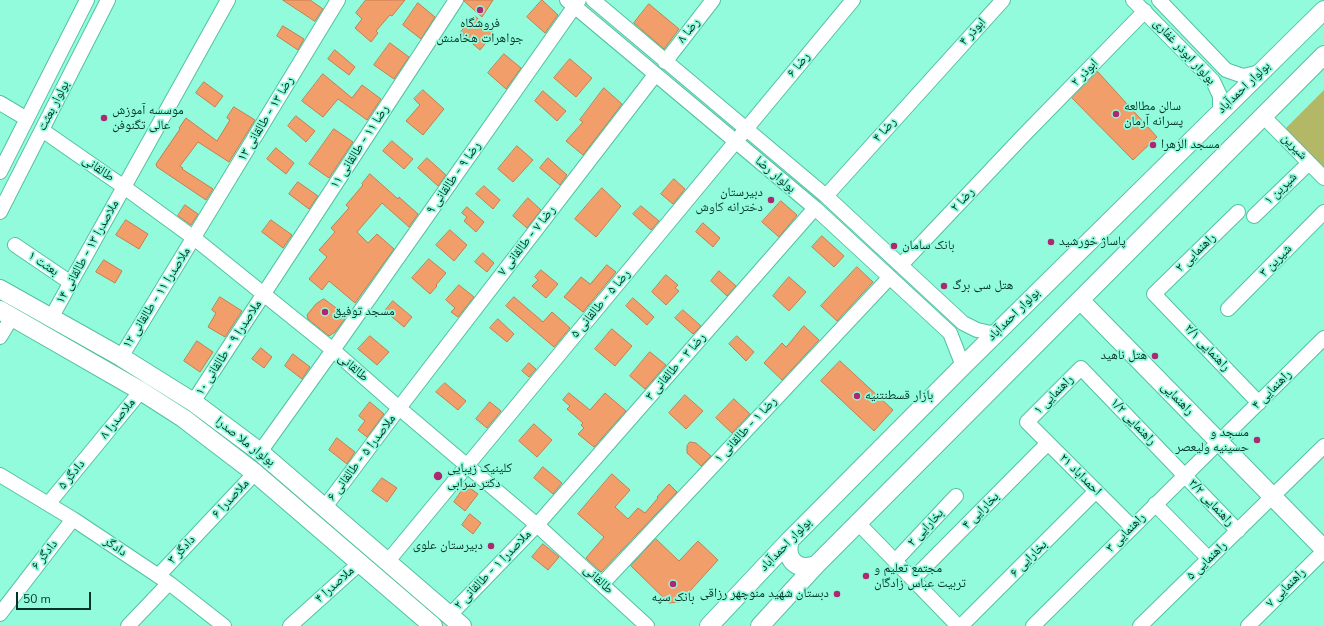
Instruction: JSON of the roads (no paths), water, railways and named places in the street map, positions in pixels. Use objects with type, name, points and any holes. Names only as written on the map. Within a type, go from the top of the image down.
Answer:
[{"type":"main road","name":"بولوار احمدآباد","points":[[709,626],[790,540],[963,366],[1324,10]]},
{"type":"main road","points":[[760,626],[816,565],[1324,54]]},
{"type":"main road","name":"بولوار ملا صدرا","points":[[2,286],[51,318],[121,357],[193,402],[260,452],[456,621]]},
{"type":"main road","name":"راهنمایی","points":[[1080,300],[1324,550]]},
{"type":"main road","name":"بولوار ملا صدرا","points":[[6,314],[141,391],[183,418],[255,473],[361,562],[433,626]]},
{"type":"main road","points":[[790,540],[788,552],[793,562],[804,568],[816,565]]},
{"type":"street","name":"بولوار بعثت","points":[[0,172],[87,0]]},
{"type":"street","name":"بولوار بعثت","points":[[0,212],[108,0]]},
{"type":"street","name":"ملاصدرا ۱۳ - طالقانی ۱۴","points":[[51,318],[228,0]]},
{"type":"street","name":"رضا ۱۳ - طالقانی ۱۳","points":[[194,238],[338,0]]},
{"type":"street","name":"رضا ۱۱ - طالقانی ۱۱","points":[[264,294],[456,0]]},
{"type":"street","name":"بولوار رضا","points":[[593,0],[745,130],[826,196],[962,323],[977,330],[996,334]]},
{"type":"street","name":"رضا ۸","points":[[665,62],[713,0]]},
{"type":"street","name":"رضا ۶","points":[[735,142],[853,0]]},
{"type":"street","name":"ابوذر ۴","points":[[944,65],[1003,0]]},
{"type":"street","name":"بولوار ابوذر غفاری","points":[[1133,0],[1214,81],[1220,96],[1220,112]]},
{"type":"street","name":"بولوار ابوذر غفاری","points":[[1159,0],[1226,70],[1242,76],[1260,72]]},
{"type":"street","name":"بولوار رضا","points":[[573,2],[655,75],[815,208],[890,277],[950,333],[963,366]]},
{"type":"street","name":"رضا ۹ - طالقانی ۹","points":[[260,452],[333,350],[573,2]]},
{"type":"street","name":"ابوذر ۲","points":[[1024,135],[1145,11]]},
{"type":"street","name":"رضا ۴","points":[[826,196],[944,65]]},
{"type":"street","points":[[1214,81],[1224,77],[1226,70]]},
{"type":"street","name":"رضا ۷ - طالقانی ۷","points":[[399,408],[655,75]]},
{"type":"street","points":[[0,103],[27,119]]},
{"type":"street","name":"شیرین","points":[[1263,116],[1324,178]]},
{"type":"street","name":"طالقانی","points":[[42,130],[194,238],[333,350],[537,525],[647,626]]},
{"type":"street","name":"رضا ۲","points":[[901,265],[1024,135]]},
{"type":"street","name":"رضا ۵ - طالقانی ۵","points":[[388,561],[735,142]]},
{"type":"street","name":"شیرین ۱","points":[[1254,216],[1309,163]]},
{"type":"street","name":"رضا ۳ - طالقانی ۳","points":[[537,525],[815,208]]},
{"type":"street","name":"راهنمایی ۲","points":[[1154,294],[1238,212]]},
{"type":"street","name":"شیرین ۳","points":[[1228,309],[1324,212]]},
{"type":"street","name":"ملاصدرا ۱۱ - طالقانی ۱۲","points":[[121,357],[194,238]]},
{"type":"street","name":"بعثت ۱","points":[[14,245],[71,283]]},
{"type":"street","name":"رضا ۱ - طالقانی ۱","points":[[602,584],[890,277]]},
{"type":"street","name":"ملاصدرا ۹ - طالقانی ۱۰","points":[[193,402],[264,294]]},
{"type":"street","name":"راهنمایی ۲/۱","points":[[1154,294],[1259,402]]},
{"type":"street","points":[[0,337],[6,314]]},
{"type":"street","points":[[950,333],[955,335],[959,334],[962,331],[962,323]]},
{"type":"street","name":"راهنمایی ۴","points":[[1220,442],[1324,338]]},
{"type":"street","name":"راهنمایی ۱","points":[[1027,422],[1081,368]]},
{"type":"street","name":"راهنمایی ۱/۲","points":[[1081,368],[1185,476]]},
{"type":"street","name":"ملاصدرا ۸","points":[[95,447],[141,391]]},
{"type":"street","name":"ملاصدرا ۵ - طالقانی ۶","points":[[325,507],[399,408]]},
{"type":"street","name":"احمداباد ۲۱","points":[[1027,422],[1132,527]]},
{"type":"street","name":"راهنمایی ۳","points":[[1033,626],[1220,442]]},
{"type":"street","name":"بخارایی ۴","points":[[913,579],[1048,443]]},
{"type":"street","name":"راهنمایی ۵","points":[[1140,626],[1324,446]]},
{"type":"street","name":"دادگر ۵","points":[[49,503],[95,447]]},
{"type":"street","name":"ملاصدرا ۶","points":[[206,525],[255,473]]},
{"type":"street","name":"دادگر","points":[[0,475],[73,518],[164,579],[224,626]]},
{"type":"street","name":"راهنمایی ۳/۲","points":[[1185,476],[1238,531]]},
{"type":"street","name":"بخارایی ۶","points":[[960,626],[1096,491]]},
{"type":"street","name":"بخارایی ۲","points":[[895,561],[956,496]]},
{"type":"street","points":[[1156,504],[1209,559]]},
{"type":"street","name":"دادگر ۶","points":[[0,614],[73,518]]},
{"type":"street","points":[[858,523],[960,626]]},
{"type":"street","name":"دادگر ۳","points":[[128,626],[206,525]]},
{"type":"street","name":"ملاصدرا ۱ - طالقانی ۲","points":[[456,621],[537,525]]},
{"type":"street","name":"راهنمایی ۷","points":[[1248,626],[1324,550]]},
{"type":"street","name":"ملاصدرا ۴","points":[[290,626],[361,562]]},
{"type":"place","name":"فروشگاه جواهرات هخامنش","points":[[480,10]]},
{"type":"place","name":"سالن مطالعه پسرانه آرمان","points":[[1116,114]]},
{"type":"place","name":"موسسه آموزش عالی تگنوفن","points":[[104,118]]},
{"type":"place","name":"مسجد الزهرا","points":[[1153,145]]},
{"type":"place","name":"دبیرستان دخترانه کاوش","points":[[771,200]]},
{"type":"place","name":"پاساژ خورشید","points":[[1051,242]]},
{"type":"place","name":"بانک سامان","points":[[894,246]]},
{"type":"place","name":"هتل سی برگ","points":[[944,286]]},
{"type":"place","name":"مسجد توفیق","points":[[325,312]]},
{"type":"place","name":"هتل ناهید","points":[[1155,356]]},
{"type":"place","name":"بازار قسطنتنیه","points":[[857,396]]},
{"type":"place","name":"مسجد و حسینیه ولیعصر","points":[[1257,440]]},
{"type":"place","name":"کلینیک زیبایی دکتر سرابی","points":[[438,476]]},
{"type":"place","name":"دبیرستان علوی","points":[[491,546]]},
{"type":"place","name":"مجتمع تعلیم و تربیت عباس زادگان","points":[[866,576]]},
{"type":"place","name":"بانک سپه","points":[[673,584]]},
{"type":"place","name":"دبستان شهید منوچهر رزاقی","points":[[837,594]]}]
